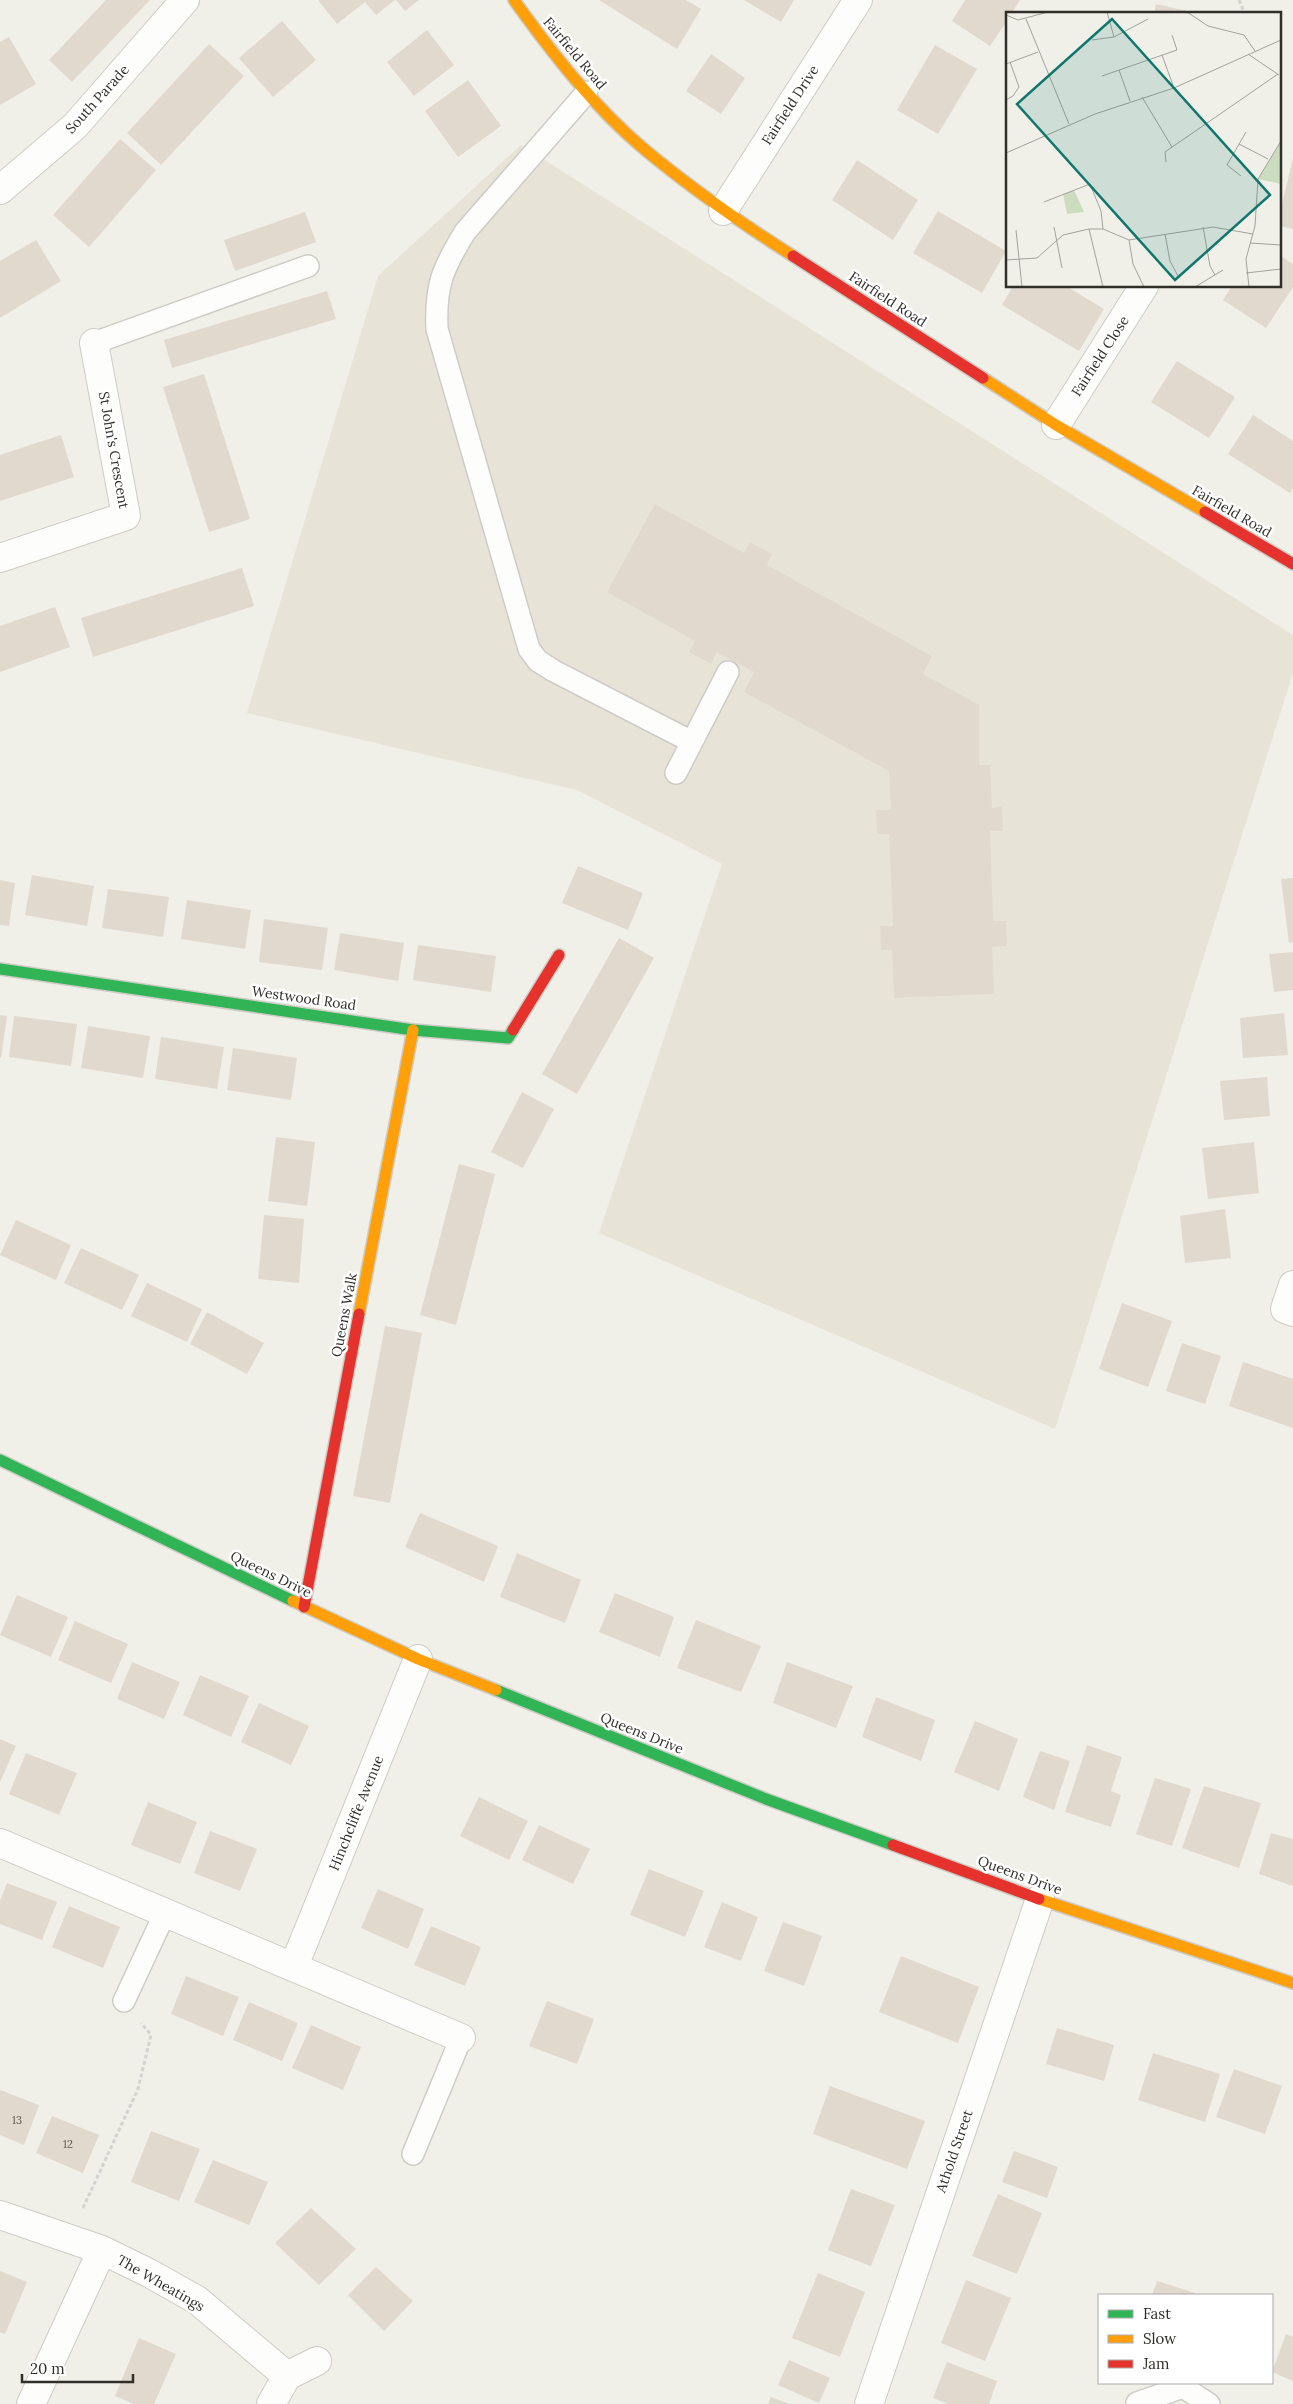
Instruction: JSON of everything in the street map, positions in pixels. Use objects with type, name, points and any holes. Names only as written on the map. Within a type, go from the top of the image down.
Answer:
[{"type":"street","name":"South Parade","points":[[0,190],[75,126],[186,0]]},
{"type":"street","name":"Fairfield Road","points":[[514,0],[537,32],[587,92],[643,148],[723,211],[1056,425],[1293,564]]},
{"type":"street","name":"Fairfield Drive","points":[[723,211],[858,0]]},
{"type":"street","name":"Fairfield Close","points":[[1056,425],[1143,288]]},
{"type":"street","name":"St John's Crescent","points":[[0,558],[126,516],[94,343]]},
{"type":"street","name":"Westwood Road","points":[[0,969],[413,1030],[508,1038],[559,955]]},
{"type":"street","name":"Queens Walk","points":[[304,1607],[413,1030]]},
{"type":"street","points":[[1293,1284],[1285,1309],[1293,1312]]},
{"type":"street","name":"Queens Drive","points":[[0,1461],[304,1607],[418,1659],[766,1799],[1040,1899],[1293,1983]]},
{"type":"street","name":"Hinchcliffe Avenue","points":[[294,1966],[418,1659]]},
{"type":"street","points":[[0,1843],[461,2038]]},
{"type":"street","name":"Athold Street","points":[[868,2404],[1040,1899]]},
{"type":"street","name":"The Wheatings","points":[[0,2215],[102,2250],[197,2300],[287,2376]]},
{"type":"street","name":"The Wheatings","points":[[31,2404],[102,2250]]},
{"type":"street","points":[[271,2404],[287,2376],[317,2361]]},
{"type":"lane","points":[[587,92],[465,232],[440,280],[436,299],[437,328],[529,649],[538,661],[554,671],[692,742]]},
{"type":"lane","points":[[94,343],[308,266]]},
{"type":"lane","points":[[676,773],[728,672]]},
{"type":"lane","points":[[124,2002],[165,1913]]},
{"type":"lane","points":[[413,2154],[461,2038]]},
{"type":"lane","points":[[1137,2403],[1183,2387],[1209,2404]]},
{"type":"path","points":[[1239,0],[1244,12]]},
{"type":"path","points":[[102,2250],[81,2213],[138,2089],[151,2035],[124,2002]]},
{"type":"shaded area","points":[[521,145],[1293,635],[1293,673],[1055,1429],[599,1233],[722,864],[577,790],[247,713],[378,276]]},
{"type":"building","points":[[106,0],[150,0],[72,82],[49,60]]},
{"type":"building","points":[[318,0],[395,0],[376,15],[365,2],[337,24]]},
{"type":"building","points":[[396,0],[419,0],[405,11]]},
{"type":"building","points":[[599,0],[686,0],[701,9],[677,49]]},
{"type":"building","points":[[744,0],[794,0],[781,22]]},
{"type":"building","points":[[965,0],[1020,0],[1012,12],[1006,12],[1006,22],[990,46],[952,21]]},
{"type":"building","points":[[1156,4],[1192,12],[1154,12]]},
{"type":"building","points":[[282,21],[316,60],[273,97],[239,58]]},
{"type":"building","points":[[427,30],[454,65],[414,96],[387,62]]},
{"type":"building","points":[[9,37],[36,84],[0,105],[0,42]]},
{"type":"building","points":[[209,44],[244,76],[161,165],[127,133]]},
{"type":"building","points":[[935,45],[977,69],[938,134],[897,110]]},
{"type":"building","points":[[711,54],[745,78],[721,114],[686,91]]},
{"type":"building","points":[[468,80],[501,126],[458,157],[425,111]]},
{"type":"building","points":[[120,139],[156,170],[89,247],[53,215]]},
{"type":"building","points":[[1293,158],[1293,229],[1280,226],[1280,212]]},
{"type":"building","points":[[857,160],[918,200],[893,240],[832,200]]},
{"type":"building","points":[[938,211],[1006,251],[982,293],[913,253]]},
{"type":"building","points":[[305,212],[316,242],[235,271],[224,240]]},
{"type":"building","points":[[36,240],[61,281],[0,318],[0,261]]},
{"type":"building","points":[[1280,256],[1293,264],[1293,287],[1266,328],[1223,300],[1231,288],[1280,288]]},
{"type":"building","points":[[1012,288],[1069,288],[1104,309],[1079,351],[1002,305]]},
{"type":"building","points":[[327,291],[336,319],[172,368],[164,340]]},
{"type":"building","points":[[1177,361],[1235,397],[1209,438],[1151,402]]},
{"type":"building","points":[[204,374],[250,519],[209,532],[163,387]]},
{"type":"building","points":[[1253,415],[1293,441],[1293,488],[1290,493],[1228,454]]},
{"type":"building","points":[[61,435],[74,477],[0,501],[0,455]]},
{"type":"building","points":[[655,504],[744,553],[750,542],[772,554],[767,565],[932,656],[923,674],[979,705],[979,765],[990,765],[992,808],[1002,807],[1003,831],[990,831],[993,921],[1006,921],[1007,946],[992,947],[994,994],[894,998],[892,950],[881,950],[880,926],[893,926],[889,834],[877,834],[876,810],[891,810],[889,771],[744,692],[754,672],[717,652],[711,664],[689,652],[695,641],[607,592]]},
{"type":"building","points":[[242,568],[254,606],[93,657],[81,618]]},
{"type":"building","points":[[55,607],[70,647],[0,672],[0,626]]},
{"type":"building","points":[[578,866],[643,893],[628,930],[562,903]]},
{"type":"building","points":[[32,875],[94,886],[87,926],[25,915]]},
{"type":"building","points":[[1293,878],[1293,942],[1289,943],[1281,879]]},
{"type":"building","points":[[0,880],[15,883],[9,926],[0,925]]},
{"type":"building","points":[[108,889],[169,897],[163,937],[102,928]]},
{"type":"building","points":[[187,900],[251,910],[245,949],[181,939]]},
{"type":"building","points":[[264,919],[328,928],[322,970],[259,962]]},
{"type":"building","points":[[340,933],[404,943],[398,981],[334,970]]},
{"type":"building","points":[[619,938],[654,958],[577,1094],[542,1074]]},
{"type":"building","points":[[418,945],[496,956],[491,992],[413,980]]},
{"type":"building","points":[[1293,952],[1293,990],[1274,992],[1269,954]]},
{"type":"building","points":[[1284,1013],[1288,1055],[1243,1058],[1240,1018]]},
{"type":"building","points":[[0,1015],[7,1016],[1,1058],[0,1058]]},
{"type":"building","points":[[14,1016],[77,1024],[71,1066],[9,1057]]},
{"type":"building","points":[[88,1026],[150,1036],[143,1078],[81,1068]]},
{"type":"building","points":[[161,1037],[224,1047],[217,1089],[155,1079]]},
{"type":"building","points":[[233,1048],[297,1058],[291,1100],[227,1090]]},
{"type":"building","points":[[1267,1077],[1270,1116],[1224,1120],[1220,1081]]},
{"type":"building","points":[[522,1092],[554,1109],[523,1168],[491,1152]]},
{"type":"building","points":[[276,1137],[315,1142],[307,1206],[268,1201]]},
{"type":"building","points":[[1254,1142],[1259,1193],[1208,1199],[1202,1148]]},
{"type":"building","points":[[459,1164],[495,1174],[456,1325],[420,1315]]},
{"type":"building","points":[[1225,1209],[1231,1258],[1185,1263],[1180,1216]]},
{"type":"building","points":[[264,1215],[304,1219],[299,1283],[258,1279]]},
{"type":"building","points":[[16,1220],[71,1245],[56,1280],[0,1255]]},
{"type":"building","points":[[81,1248],[139,1275],[122,1310],[64,1283]]},
{"type":"building","points":[[147,1283],[202,1309],[187,1342],[131,1316]]},
{"type":"building","points":[[1122,1303],[1172,1321],[1148,1387],[1099,1369]]},
{"type":"building","points":[[207,1312],[264,1343],[247,1374],[190,1344]]},
{"type":"building","points":[[385,1326],[422,1333],[390,1503],[353,1496]]},
{"type":"building","points":[[1182,1343],[1221,1356],[1205,1404],[1166,1391]]},
{"type":"building","points":[[1243,1362],[1293,1379],[1293,1428],[1229,1406]]},
{"type":"building","points":[[420,1513],[498,1546],[484,1582],[405,1547]]},
{"type":"building","points":[[517,1553],[581,1580],[565,1623],[500,1597]]},
{"type":"building","points":[[615,1593],[674,1617],[660,1657],[599,1632]]},
{"type":"building","points":[[17,1595],[68,1617],[51,1657],[0,1635]]},
{"type":"building","points":[[696,1620],[761,1646],[741,1692],[677,1668]]},
{"type":"building","points":[[75,1621],[128,1644],[111,1683],[58,1660]]},
{"type":"building","points":[[132,1662],[180,1682],[164,1719],[117,1699]]},
{"type":"building","points":[[787,1662],[853,1686],[836,1728],[773,1703]]},
{"type":"building","points":[[200,1675],[249,1696],[231,1737],[183,1715]]},
{"type":"building","points":[[876,1697],[935,1720],[921,1761],[862,1737]]},
{"type":"building","points":[[259,1703],[309,1726],[291,1765],[241,1742]]},
{"type":"building","points":[[975,1721],[1018,1739],[999,1791],[954,1772]]},
{"type":"building","points":[[0,1739],[16,1746],[0,1782]]},
{"type":"building","points":[[1087,1745],[1122,1757],[1111,1791],[1121,1795],[1111,1827],[1065,1812]]},
{"type":"building","points":[[1040,1751],[1070,1761],[1054,1810],[1023,1797]]},
{"type":"building","points":[[26,1753],[77,1773],[59,1815],[9,1794]]},
{"type":"building","points":[[1155,1778],[1191,1789],[1172,1846],[1136,1834]]},
{"type":"building","points":[[1204,1786],[1261,1803],[1239,1868],[1182,1848]]},
{"type":"building","points":[[479,1797],[528,1821],[509,1860],[460,1836]]},
{"type":"building","points":[[148,1802],[197,1822],[180,1864],[131,1845]]},
{"type":"building","points":[[539,1825],[590,1849],[573,1884],[522,1860]]},
{"type":"building","points":[[210,1831],[257,1849],[240,1891],[194,1873]]},
{"type":"building","points":[[1271,1833],[1293,1839],[1293,1886],[1259,1874]]},
{"type":"building","points":[[649,1869],[704,1891],[685,1937],[630,1915]]},
{"type":"building","points":[[7,1883],[57,1902],[42,1940],[0,1924],[0,1901]]},
{"type":"building","points":[[378,1889],[424,1909],[408,1949],[361,1928]]},
{"type":"building","points":[[722,1902],[758,1917],[741,1961],[704,1947]]},
{"type":"building","points":[[69,1906],[120,1927],[103,1968],[52,1947]]},
{"type":"building","points":[[783,1922],[822,1936],[804,1986],[764,1971]]},
{"type":"building","points":[[431,1926],[481,1947],[465,1986],[414,1965]]},
{"type":"building","points":[[901,1956],[979,1987],[958,2043],[879,2012]]},
{"type":"building","points":[[186,1976],[239,1997],[223,2036],[171,2014]]},
{"type":"building","points":[[547,2001],[594,2019],[577,2064],[529,2046]]},
{"type":"building","points":[[249,2002],[298,2023],[282,2061],[233,2040]]},
{"type":"building","points":[[311,2025],[361,2047],[343,2090],[292,2068]]},
{"type":"building","points":[[1057,2028],[1114,2045],[1104,2081],[1046,2064]]},
{"type":"building","points":[[1153,2053],[1220,2074],[1205,2122],[1138,2100]]},
{"type":"building","points":[[1234,2069],[1282,2086],[1265,2134],[1216,2117]]},
{"type":"building","points":[[830,2086],[925,2121],[907,2169],[813,2134]]},
{"type":"building","points":[[0,2090],[39,2105],[24,2145],[0,2135]]},
{"type":"building","points":[[52,2116],[99,2135],[83,2173],[36,2153]]},
{"type":"building","points":[[151,2131],[200,2149],[179,2201],[131,2182]]},
{"type":"building","points":[[1014,2151],[1058,2167],[1047,2198],[1002,2182]]},
{"type":"building","points":[[213,2160],[268,2182],[249,2225],[194,2202]]},
{"type":"building","points":[[851,2189],[895,2205],[871,2266],[828,2250]]},
{"type":"building","points":[[998,2194],[1042,2213],[1017,2274],[972,2256]]},
{"type":"building","points":[[311,2208],[356,2249],[319,2285],[275,2243]]},
{"type":"building","points":[[376,2267],[413,2301],[384,2331],[348,2295]]},
{"type":"building","points":[[0,2271],[27,2282],[5,2334],[0,2332]]},
{"type":"building","points":[[818,2273],[865,2292],[840,2357],[792,2338]]},
{"type":"building","points":[[966,2280],[1011,2298],[985,2361],[941,2343]]},
{"type":"building","points":[[1157,2281],[1195,2293],[1194,2294],[1152,2294]]},
{"type":"building","points":[[1286,2334],[1293,2337],[1293,2381],[1273,2372]]},
{"type":"building","points":[[139,2338],[176,2354],[154,2404],[134,2404],[115,2396]]},
{"type":"building","points":[[789,2360],[830,2378],[819,2403],[778,2385]]},
{"type":"building","points":[[947,2362],[997,2381],[989,2404],[948,2404],[933,2398]]},
{"type":"building","points":[[771,2397],[790,2404],[768,2404]]},
{"type":"traffic: fast","points":[[0,969],[413,1030],[508,1038],[513,1030]]},
{"type":"traffic: fast","points":[[0,1460],[293,1601]]},
{"type":"traffic: fast","points":[[496,1690],[766,1799],[893,1845]]},
{"type":"traffic: slow","points":[[514,0],[574,79],[626,133],[699,192],[793,256]]},
{"type":"traffic: slow","points":[[983,378],[1056,425],[1205,512]]},
{"type":"traffic: slow","points":[[359,1314],[413,1030]]},
{"type":"traffic: slow","points":[[293,1601],[418,1659],[496,1690]]},
{"type":"traffic: slow","points":[[1039,1899],[1293,1983]]},
{"type":"traffic: jam","points":[[793,256],[983,378]]},
{"type":"traffic: jam","points":[[1205,512],[1293,564]]},
{"type":"traffic: jam","points":[[513,1030],[559,955]]},
{"type":"traffic: jam","points":[[304,1607],[359,1314]]},
{"type":"traffic: jam","points":[[893,1845],[1039,1899]]}]
